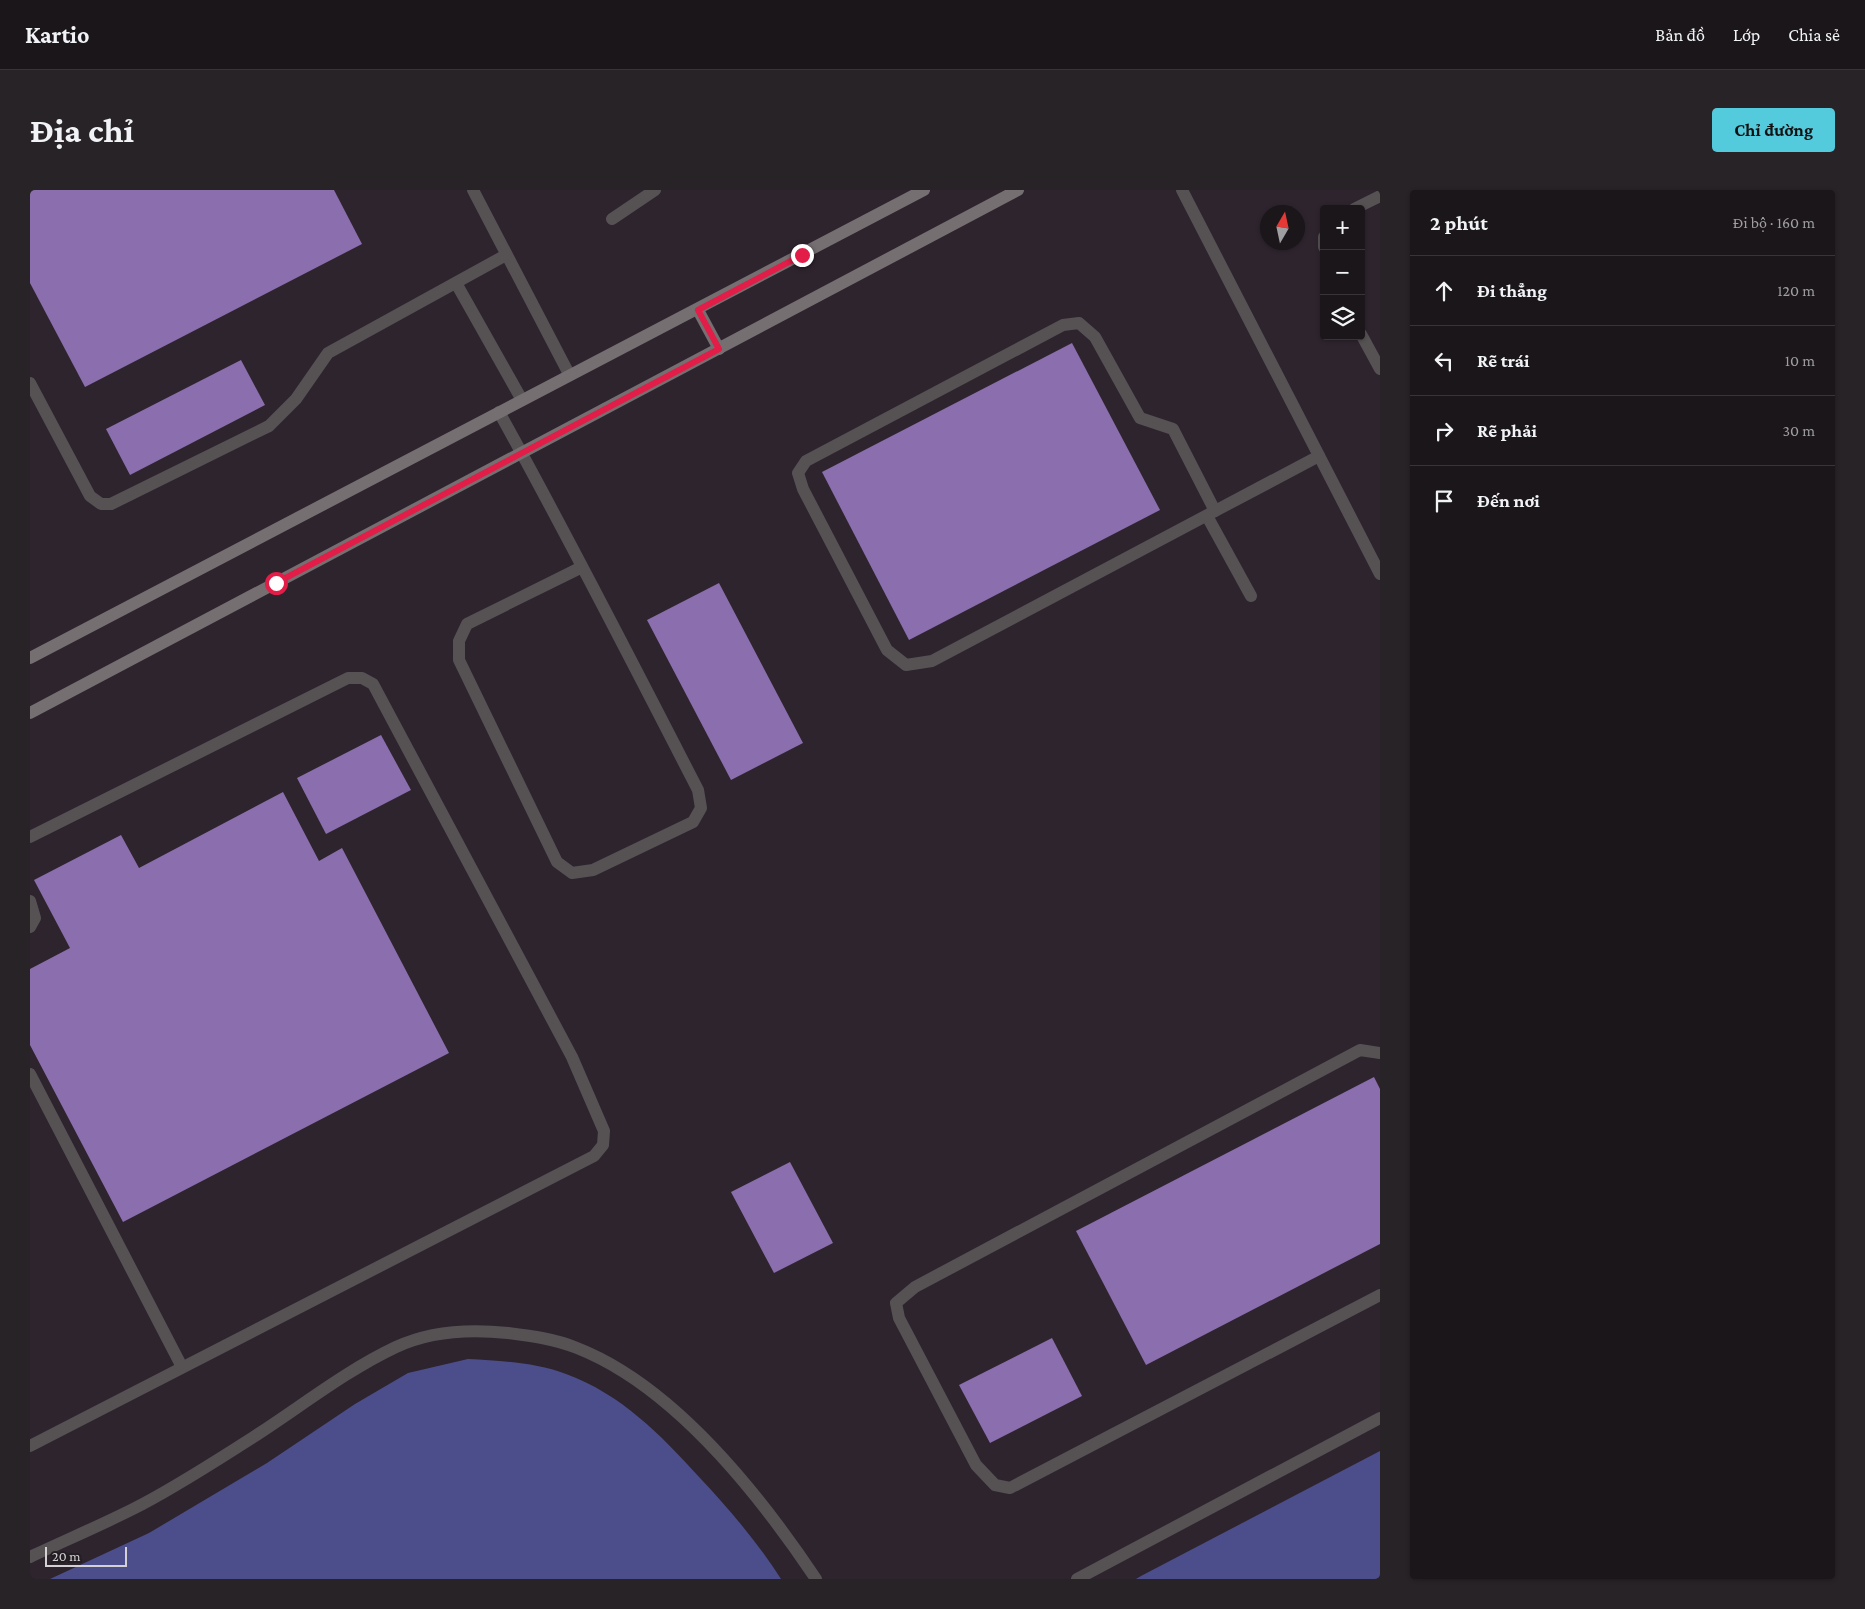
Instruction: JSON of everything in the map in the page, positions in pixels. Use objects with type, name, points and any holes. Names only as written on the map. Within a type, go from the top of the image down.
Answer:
[{"type":"street","points":[[473,190],[569,374]]},
{"type":"street","points":[[612,219],[655,190]]},
{"type":"street","points":[[30,658],[569,374],[698,310],[924,190]]},
{"type":"street","points":[[30,713],[1018,190]]},
{"type":"street","points":[[1182,190],[1380,574]]},
{"type":"street","points":[[1362,205],[1380,196]]},
{"type":"street","points":[[30,383],[90,496],[100,504],[111,504],[270,426],[296,399],[328,353],[506,255]]},
{"type":"street","points":[[456,283],[522,400]]},
{"type":"street","points":[[698,310],[719,349]]},
{"type":"street","points":[[1251,596],[1211,513],[1173,429],[1140,418],[1095,337],[1079,322],[1063,325],[806,461],[798,473],[803,489],[887,650],[906,665],[932,661],[1211,513],[1319,456]]},
{"type":"street","points":[[1364,340],[1380,369]]},
{"type":"street","points":[[499,412],[522,453],[582,567],[698,790],[701,808],[692,822],[593,870],[572,873],[557,862],[459,660],[459,641],[467,624],[582,567]]},
{"type":"street","points":[[30,837],[348,678],[362,678],[368,681],[373,684],[572,1057],[604,1131],[603,1145],[594,1156],[30,1446]]},
{"type":"street","points":[[30,900],[35,918],[30,927]]},
{"type":"street","points":[[1380,1053],[1360,1050],[915,1287],[896,1304],[899,1318],[976,1466],[995,1486],[1010,1488],[1380,1295]]},
{"type":"street","points":[[30,1074],[182,1367]]},
{"type":"street","points":[[30,1556],[136,1508],[251,1439],[339,1379],[396,1347],[447,1333],[467,1330],[556,1340],[579,1348],[621,1370],[652,1390],[673,1407],[750,1490],[794,1546],[816,1579]]},
{"type":"street","points":[[1077,1579],[1380,1418]]},
{"type":"shaded area","points":[[30,190],[1380,190],[1380,1579],[30,1579]]},
{"type":"shaded area","points":[[468,1359],[518,1363],[554,1370],[586,1382],[622,1404],[655,1431],[711,1490],[753,1540],[781,1579],[50,1579],[149,1533],[267,1463],[355,1404],[408,1373]]},
{"type":"shaded area","points":[[1380,1451],[1380,1579],[1136,1579],[1141,1576]]},
{"type":"building","points":[[30,190],[334,190],[362,244],[85,387],[30,283]]},
{"type":"building","points":[[1072,343],[1160,510],[909,640],[822,472]]},
{"type":"building","points":[[241,360],[265,405],[130,475],[106,429]]},
{"type":"building","points":[[719,583],[803,743],[731,780],[647,620]]},
{"type":"building","points":[[381,735],[411,790],[326,834],[297,778]]},
{"type":"building","points":[[283,792],[319,861],[342,848],[449,1053],[123,1222],[30,1045],[30,969],[70,948],[34,880],[121,835],[139,868]]},
{"type":"building","points":[[1374,1077],[1380,1089],[1380,1244],[1146,1365],[1076,1231]]},
{"type":"building","points":[[790,1162],[833,1243],[774,1273],[731,1192]]},
{"type":"building","points":[[1052,1338],[1082,1396],[990,1443],[959,1385]]},
{"type":"route","points":[[276,583],[719,349],[698,310],[802,255]]}]
